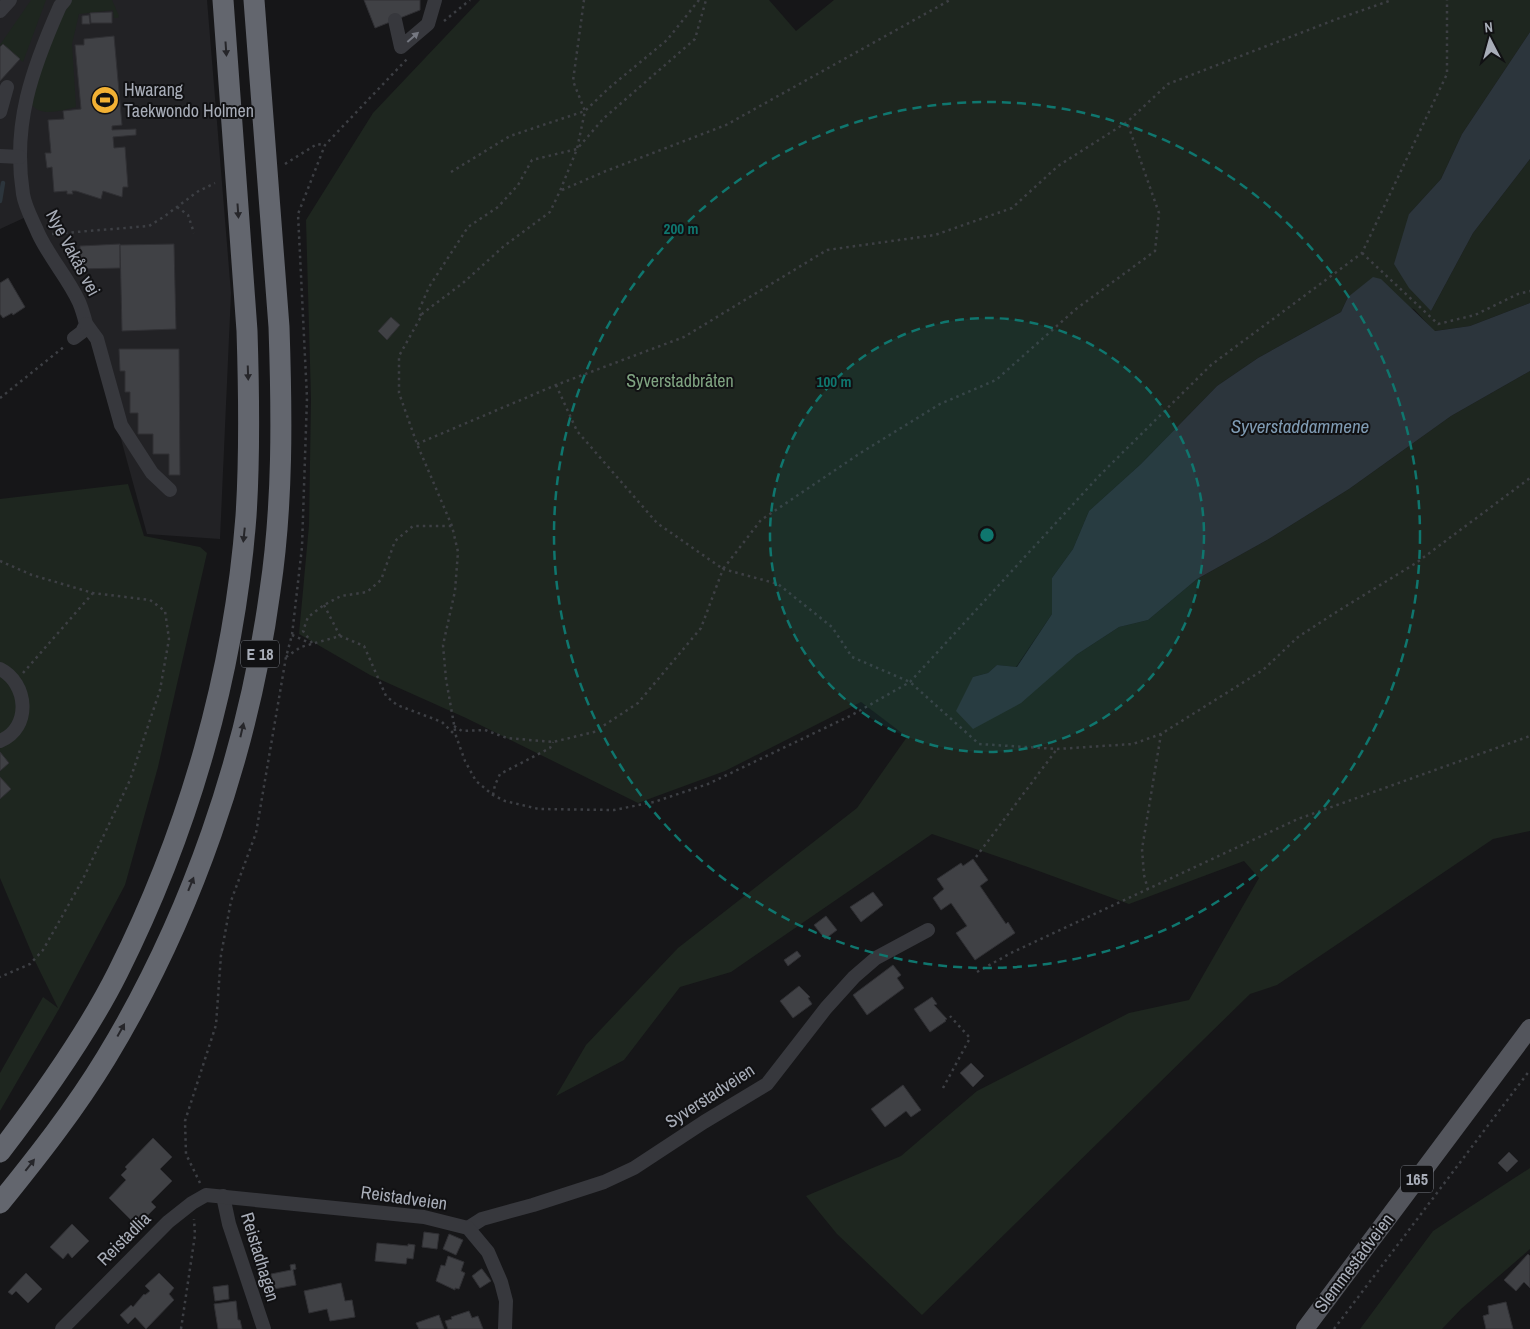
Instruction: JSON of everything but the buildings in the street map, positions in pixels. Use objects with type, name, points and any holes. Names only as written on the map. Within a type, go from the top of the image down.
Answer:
[{"type":"highway","name":"E 18","points":[[0,1152],[76,1044],[117,973],[149,906],[182,823],[206,741],[228,654],[246,516],[248,383],[247,332],[223,0]]},
{"type":"highway","name":"E 18","points":[[0,1203],[66,1117],[106,1058],[146,986],[178,918],[212,831],[238,746],[259,660],[271,590],[278,517],[281,380],[277,299],[254,0]]},
{"type":"main road","name":"Slemmestadveien","points":[[1305,1329],[1530,1028]]},
{"type":"street","points":[[0,11],[10,0]]},
{"type":"street","name":"Nye Vakås vei","points":[[65,0],[60,6],[40,51],[24,108],[19,149],[24,196],[38,235],[79,302],[86,324],[97,339],[121,425],[152,473],[170,490]]},
{"type":"street","points":[[395,20],[401,47],[428,24],[435,0]]},
{"type":"street","points":[[0,112],[7,87]]},
{"type":"street","points":[[0,156],[20,157]]},
{"type":"street","name":"Nye Vakås vei","points":[[74,338],[82,332],[86,324]]},
{"type":"street","points":[[0,669],[16,682],[23,701],[20,720],[10,735],[0,741]]},
{"type":"street","name":"Syverstadveien","points":[[468,1228],[482,1219],[604,1182],[627,1172],[767,1084],[826,1008],[854,977],[876,958],[928,930]]},
{"type":"street","points":[[206,1195],[223,1196]]},
{"type":"street","name":"Reistadlia","points":[[62,1329],[168,1222],[192,1203],[206,1195]]},
{"type":"street","name":"Reistadveien","points":[[223,1196],[424,1217],[468,1228]]},
{"type":"street","name":"Reistadhagen","points":[[223,1196],[228,1224],[264,1329]]},
{"type":"street","points":[[468,1228],[488,1252],[501,1282],[506,1301],[505,1329]]},
{"type":"path","points":[[442,23],[470,0]]},
{"type":"path","points":[[584,0],[573,81],[585,111],[577,149],[550,212],[504,246],[463,283],[421,316],[399,356],[399,393],[417,444],[452,526],[458,552],[455,591],[443,645],[446,679],[456,736],[465,761],[476,781],[505,801],[539,809],[614,810],[654,802],[708,784],[852,715],[910,682],[1099,476],[1211,365],[1362,253],[1447,74],[1448,0]]},
{"type":"path","points":[[451,172],[510,136],[585,111],[609,88],[667,40],[699,0]]},
{"type":"path","points":[[421,316],[419,310],[429,287],[468,227],[498,206],[518,185],[532,160],[577,149],[604,118],[695,39],[706,0]]},
{"type":"path","points":[[560,191],[606,171],[726,125],[950,0]]},
{"type":"path","points":[[417,444],[556,385],[684,338],[827,250],[935,235],[1012,208],[1058,166],[1127,122],[1168,84],[1337,19],[1392,0]]},
{"type":"path","points":[[206,1195],[186,1154],[185,1121],[216,1025],[220,955],[231,901],[256,833],[286,657],[292,635],[302,547],[307,398],[298,214],[325,145],[408,59]]},
{"type":"path","points":[[454,726],[462,731],[484,730],[507,738],[553,742],[594,732],[638,703],[701,628],[723,569],[761,520],[862,452],[940,404],[996,380],[1076,309],[1155,251],[1159,212],[1127,122]]},
{"type":"path","points":[[283,165],[317,144],[325,145]]},
{"type":"path","points":[[38,235],[149,226],[177,208],[196,192],[215,183]]},
{"type":"path","points":[[177,208],[188,215],[194,233]]},
{"type":"path","points":[[1362,253],[1438,324],[1475,314],[1518,294],[1530,291]]},
{"type":"path","points":[[0,398],[74,338]]},
{"type":"path","points":[[556,385],[577,432],[657,523],[723,569],[778,584],[832,626],[852,658],[910,682],[979,744],[1057,749],[1133,744],[1162,734],[1263,670],[1298,637],[1416,563],[1530,478]]},
{"type":"path","points":[[312,643],[304,631],[308,617],[324,605],[341,596],[367,592],[380,580],[396,541],[413,526],[452,526]]},
{"type":"path","points":[[0,561],[32,575],[92,593],[150,600],[165,611],[169,638],[160,690],[130,780],[82,881],[44,950],[30,964],[0,977]]},
{"type":"path","points":[[16,682],[92,593]]},
{"type":"path","points":[[324,605],[340,636]]},
{"type":"path","points":[[292,635],[312,643]]},
{"type":"path","points":[[286,657],[301,646],[340,636],[364,646],[386,696],[397,705],[442,722],[456,736]]},
{"type":"path","points":[[1148,890],[1144,875],[1142,849],[1162,734]]},
{"type":"path","points":[[977,972],[1011,953],[1298,819],[1530,736]]},
{"type":"path","points":[[493,794],[500,774],[542,753],[550,748],[553,742]]},
{"type":"path","points":[[976,857],[1057,749]]},
{"type":"path","points":[[943,1088],[970,1038],[950,1016]]},
{"type":"path","points":[[1334,1329],[1530,1070]]},
{"type":"path","points":[[181,1329],[195,1235],[192,1203]]},
{"type":"shaded area","points":[[0,0],[207,0],[231,293],[220,539],[147,534],[94,340],[26,217],[0,229]]},
{"type":"green space","points":[[31,0],[46,0],[23,62],[0,45]]},
{"type":"green space","points":[[72,0],[112,0],[119,16],[114,18],[113,10],[79,14],[72,44],[76,107],[52,112],[40,111],[31,104],[36,85],[57,25]]},
{"type":"green space","name":"Syverstadbråten","points":[[480,0],[769,0],[796,31],[834,0],[1530,0],[1530,32],[1462,134],[1441,179],[1409,214],[1431,311],[1473,233],[1530,159],[1530,303],[1470,326],[1434,331],[1414,309],[1348,297],[1341,312],[1258,358],[1217,386],[1141,464],[1089,511],[1073,549],[1052,578],[1052,614],[1016,667],[997,665],[988,673],[973,677],[1076,655],[1119,627],[1148,620],[1197,579],[1267,540],[1349,489],[1451,416],[1530,371],[1530,831],[1493,839],[1277,985],[1250,994],[922,1315],[837,1234],[806,1196],[901,1156],[977,1091],[1129,1013],[1189,1000],[1259,878],[1244,861],[1129,904],[932,834],[731,972],[680,987],[624,1060],[556,1096],[586,1045],[678,948],[857,808],[907,737],[861,702],[725,771],[638,803],[466,718],[370,675],[299,634],[309,525],[311,399],[306,220],[373,113]]},
{"type":"green space","points":[[128,484],[144,536],[200,547],[207,553],[158,767],[125,885],[59,1009],[0,1111],[0,1073],[43,997],[58,1008],[35,961],[0,878],[0,499]]},
{"type":"green space","points":[[1530,1168],[1530,1249],[1461,1309],[1442,1329],[1360,1329],[1433,1231]]},
{"type":"water","points":[[1530,32],[1530,159],[1473,233],[1431,311],[1409,288],[1394,264],[1409,214],[1441,179],[1462,134]]},
{"type":"water","name":"Syverstaddammene","points":[[1373,277],[1381,279],[1435,331],[1470,326],[1530,303],[1530,371],[1451,416],[1349,489],[1267,540],[1197,579],[1148,620],[1119,627],[1076,655],[1021,703],[973,729],[956,711],[973,677],[988,673],[997,665],[1017,667],[1052,614],[1052,578],[1073,549],[1089,511],[1141,464],[1217,386],[1258,358],[1341,312],[1348,297]]},
{"type":"waterway","points":[[0,201],[3,183]]},
{"type":"place","name":"Hwarang Taekwondo Holmen","points":[[105,100]]}]
